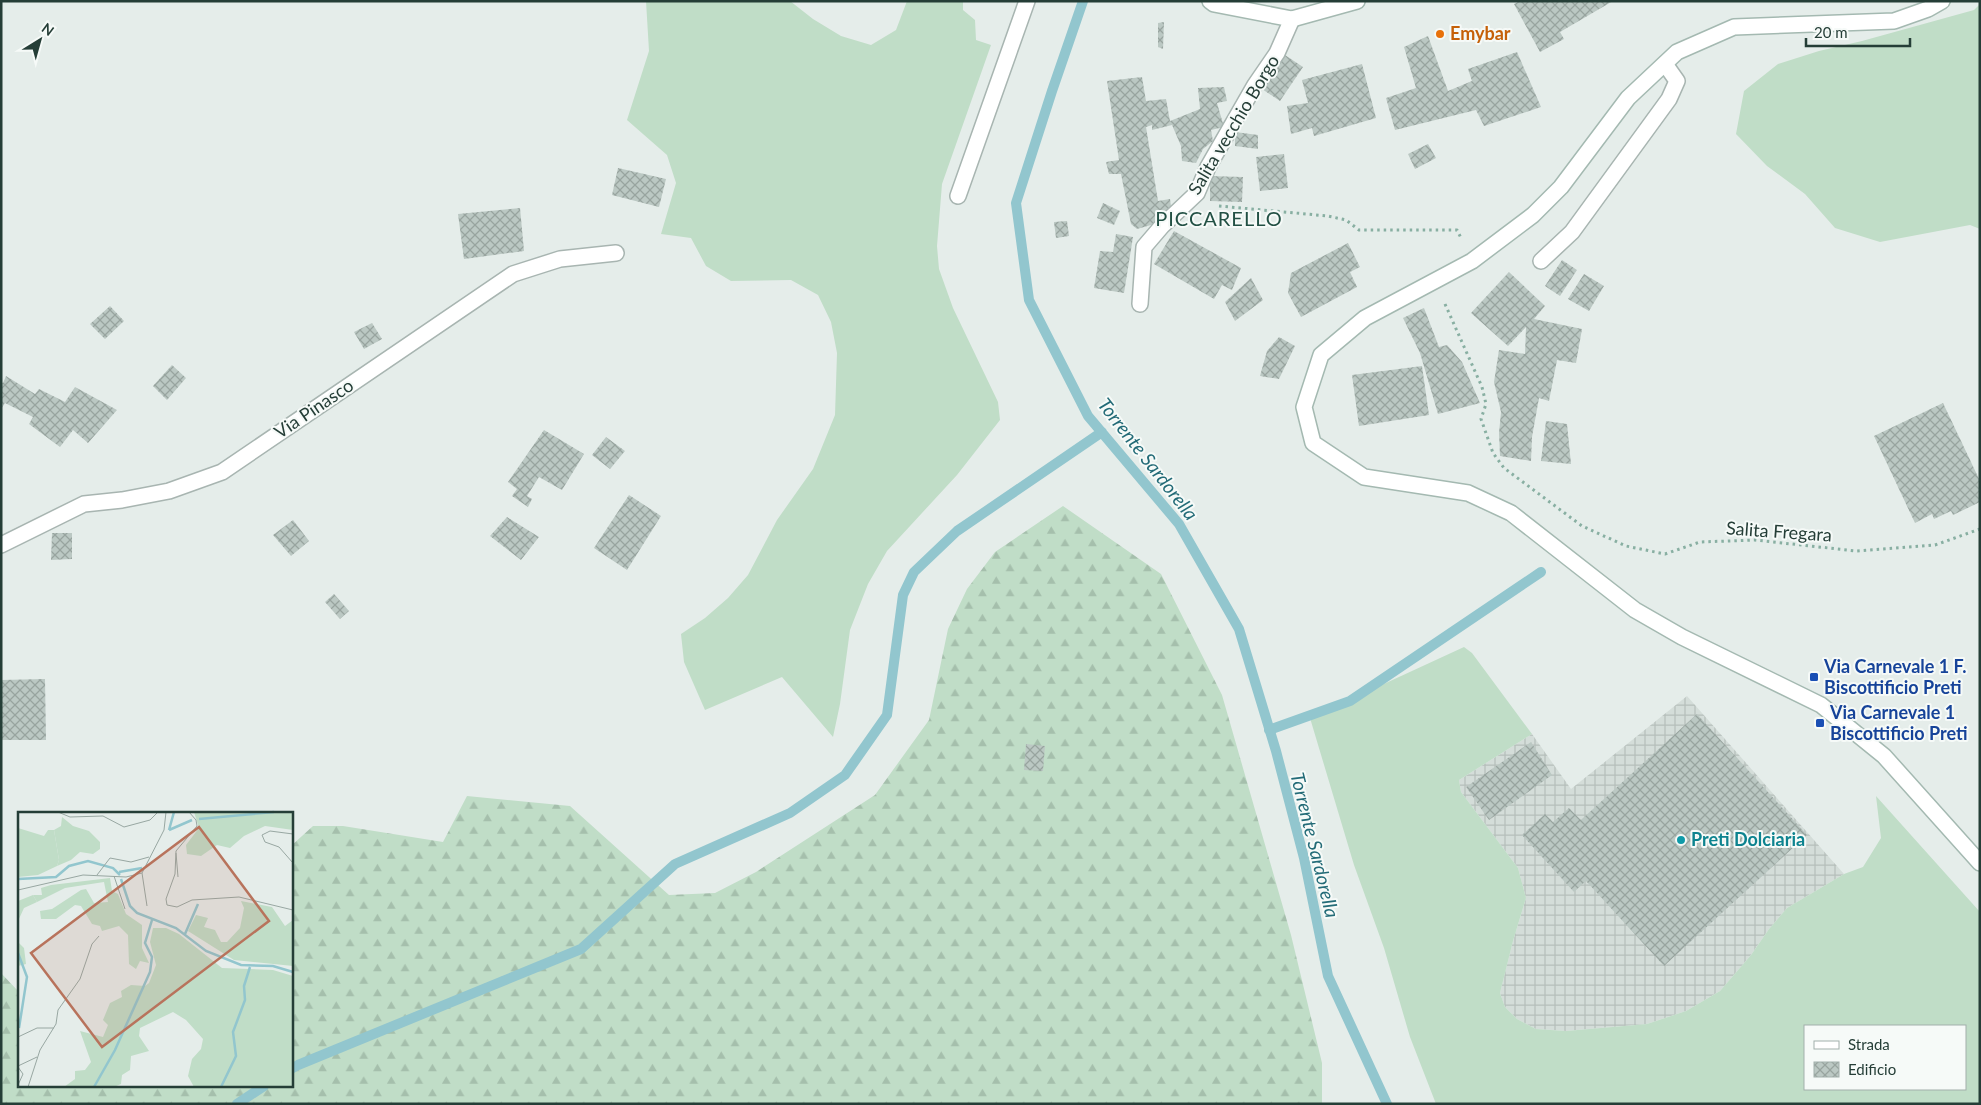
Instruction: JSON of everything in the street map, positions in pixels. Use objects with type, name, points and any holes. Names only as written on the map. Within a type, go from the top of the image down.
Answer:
[{"type":"main road","points":[[958,196],[1027,1]]},
{"type":"main road","points":[[1210,1],[1214,4],[1292,19],[1357,1]]},
{"type":"main road","points":[[1942,1],[1928,10],[1894,21],[1734,27],[1678,52],[1628,98],[1561,187],[1533,215],[1472,261],[1365,318],[1321,355],[1304,407],[1313,443],[1364,477],[1468,493],[1511,513],[1635,610],[1682,637],[1821,705],[1884,756],[1980,863]]},
{"type":"main road","name":"Salita vecchio Borgo","points":[[1140,304],[1144,247],[1197,193],[1208,167],[1255,85],[1277,53],[1292,19]]},
{"type":"main road","points":[[1541,261],[1572,232],[1669,99],[1678,81],[1665,64]]},
{"type":"main road","name":"Via Pinasco","points":[[1,545],[84,504],[122,500],[169,491],[222,472],[513,274],[560,260],[616,253]]},
{"type":"path","points":[[1183,206],[1242,207],[1328,216],[1346,220],[1359,230],[1457,230],[1472,261]]},
{"type":"path","name":"Salita Fregara","points":[[1434,281],[1482,387],[1486,404],[1481,419],[1493,453],[1504,468],[1582,526],[1626,546],[1665,554],[1700,542],[1755,540],[1856,551],[1935,545],[1980,529]]},
{"type":"shaded area","points":[[1687,696],[1844,874],[1787,908],[1769,929],[1751,955],[1720,991],[1686,1011],[1647,1024],[1566,1031],[1536,1029],[1517,1019],[1505,1007],[1500,993],[1526,898],[1518,868],[1461,792],[1459,780],[1532,734],[1571,789]]},
{"type":"green space","points":[[646,1],[790,1],[813,19],[841,36],[871,45],[896,30],[907,1],[963,1],[963,10],[975,20],[976,40],[991,45],[942,184],[937,246],[939,269],[953,308],[998,402],[1000,420],[957,475],[887,551],[868,584],[850,630],[840,704],[833,737],[782,677],[705,710],[684,662],[681,634],[705,618],[728,598],[748,575],[777,520],[813,469],[835,415],[837,353],[831,322],[818,295],[791,280],[731,281],[706,266],[691,238],[661,234],[676,183],[667,155],[627,120],[649,51]]},
{"type":"green space","points":[[1980,4],[1980,229],[1970,225],[1880,242],[1835,228],[1805,194],[1767,166],[1736,134],[1744,91],[1778,64],[1819,51],[1974,10]]},
{"type":"green space","points":[[1063,506],[1161,574],[1222,695],[1291,935],[1322,1063],[1322,1104],[1,1104],[1,973],[18,991],[18,1088],[292,1088],[292,845],[313,826],[343,826],[443,842],[467,796],[570,806],[669,895],[715,893],[756,872],[875,795],[929,720],[948,629],[967,589],[995,552]]},
{"type":"green space","points":[[1464,647],[1472,653],[1532,734],[1459,780],[1461,792],[1518,868],[1526,898],[1500,993],[1505,1007],[1517,1019],[1536,1029],[1566,1031],[1647,1024],[1686,1011],[1720,991],[1751,955],[1769,929],[1787,908],[1844,874],[1863,867],[1881,838],[1876,796],[1980,912],[1980,1104],[1436,1104],[1410,1037],[1384,948],[1354,865],[1310,718]]},
{"type":"building","points":[[1520,1],[1613,1],[1560,32],[1564,39],[1540,52],[1514,4]]},
{"type":"building","points":[[1164,22],[1163,49],[1158,47],[1158,23]]},
{"type":"building","points":[[1428,36],[1448,91],[1472,81],[1468,69],[1517,52],[1541,107],[1484,126],[1476,110],[1395,130],[1386,98],[1416,88],[1404,47]]},
{"type":"building","points":[[1285,55],[1303,67],[1280,101],[1262,89]]},
{"type":"building","points":[[1362,64],[1376,118],[1314,136],[1312,128],[1291,134],[1287,106],[1308,103],[1302,80]]},
{"type":"building","points":[[1142,77],[1146,101],[1166,99],[1170,121],[1200,109],[1198,88],[1224,87],[1227,101],[1217,103],[1224,127],[1211,130],[1213,141],[1203,149],[1196,163],[1182,161],[1181,146],[1172,125],[1152,130],[1152,125],[1146,127],[1158,201],[1170,199],[1172,214],[1156,218],[1158,223],[1137,229],[1131,224],[1121,174],[1109,174],[1106,162],[1119,160],[1107,81]]},
{"type":"building","points":[[1235,132],[1258,135],[1258,149],[1235,146]]},
{"type":"building","points":[[1428,144],[1436,158],[1415,169],[1408,154]]},
{"type":"building","points":[[1284,154],[1288,188],[1260,191],[1256,157]]},
{"type":"building","points":[[618,168],[666,179],[659,207],[612,195]]},
{"type":"building","points":[[1210,176],[1243,177],[1242,202],[1210,201]]},
{"type":"building","points":[[1103,203],[1120,211],[1114,225],[1097,218]]},
{"type":"building","points":[[520,208],[524,251],[464,259],[458,214]]},
{"type":"building","points":[[1067,221],[1069,236],[1056,238],[1054,222]]},
{"type":"building","points":[[1174,231],[1241,268],[1232,290],[1222,285],[1214,299],[1154,264]]},
{"type":"building","points":[[1116,234],[1133,237],[1124,293],[1094,288],[1100,251],[1113,252]]},
{"type":"building","points":[[1348,243],[1360,267],[1350,272],[1357,287],[1301,317],[1288,293],[1291,273]]},
{"type":"building","points":[[1562,260],[1577,270],[1560,296],[1545,286]]},
{"type":"building","points":[[1509,272],[1545,306],[1534,319],[1582,329],[1576,363],[1557,360],[1549,401],[1539,398],[1532,437],[1531,461],[1500,456],[1499,433],[1501,412],[1494,382],[1499,350],[1525,354],[1526,327],[1508,346],[1471,313]]},
{"type":"building","points":[[1584,274],[1604,286],[1589,311],[1568,299]]},
{"type":"building","points":[[1251,278],[1263,300],[1235,321],[1225,302]]},
{"type":"building","points":[[110,306],[124,321],[105,339],[90,324]]},
{"type":"building","points":[[1424,308],[1439,347],[1447,345],[1462,362],[1480,403],[1438,414],[1420,353],[1403,318]]},
{"type":"building","points":[[372,323],[382,339],[364,349],[354,332]]},
{"type":"building","points":[[1279,337],[1295,346],[1279,379],[1260,376],[1267,351]]},
{"type":"building","points":[[172,365],[186,378],[167,400],[153,386]]},
{"type":"building","points":[[1422,366],[1429,415],[1359,426],[1352,375]]},
{"type":"building","points":[[6,376],[35,394],[39,389],[65,402],[75,387],[117,410],[88,443],[73,430],[60,447],[29,424],[33,417],[5,403],[1,409],[1,382],[3,383]]},
{"type":"building","points":[[1943,403],[1980,481],[1980,502],[1953,515],[1951,511],[1934,519],[1932,514],[1915,523],[1874,436]]},
{"type":"building","points":[[1546,421],[1567,424],[1571,464],[1541,461]]},
{"type":"building","points":[[544,430],[584,454],[562,490],[539,477],[527,496],[532,499],[528,507],[512,496],[517,489],[508,482]]},
{"type":"building","points":[[606,437],[625,451],[610,469],[592,455]]},
{"type":"building","points":[[629,495],[661,516],[627,570],[594,548]]},
{"type":"building","points":[[507,517],[539,537],[521,560],[490,536]]},
{"type":"building","points":[[293,520],[309,541],[291,556],[273,535]]},
{"type":"building","points":[[52,533],[72,533],[72,559],[51,560]]},
{"type":"building","points":[[334,594],[349,611],[340,619],[325,602]]},
{"type":"building","points":[[45,679],[46,740],[1,740],[1,680]]},
{"type":"building","name":"Preti Dolciaria","points":[[1697,714],[1807,835],[1664,966],[1586,881],[1574,892],[1522,835],[1545,814],[1553,822],[1569,808],[1581,820]]},
{"type":"building","points":[[1531,742],[1552,775],[1489,820],[1466,787]]},
{"type":"building","points":[[1026,744],[1045,746],[1043,771],[1024,770]]},
{"type":"waterway","name":"Torrente Sardorella","points":[[1083,1],[1016,203],[1029,300],[1088,416],[1179,524],[1239,629],[1276,751],[1304,858],[1328,976],[1387,1104]]},
{"type":"waterway","points":[[292,1068],[581,949],[675,864],[790,813],[845,775],[887,715],[903,595],[914,572],[957,531],[1102,432]]},
{"type":"waterway","points":[[1269,730],[1350,701],[1541,572]]},
{"type":"waterway","points":[[237,1104],[261,1088]]},
{"type":"place","name":"Emybar","points":[[1440,34]]},
{"type":"place","name":"Via Carnevale 1 F. Biscottificio Preti","points":[[1814,677]]},
{"type":"place","name":"Via Carnevale 1 Biscottificio Preti","points":[[1820,723]]},
{"type":"place","name":"Preti Dolciaria","points":[[1681,840]]},
{"type":"district","name":"PICCARELLO","points":[[1219,219]]}]
